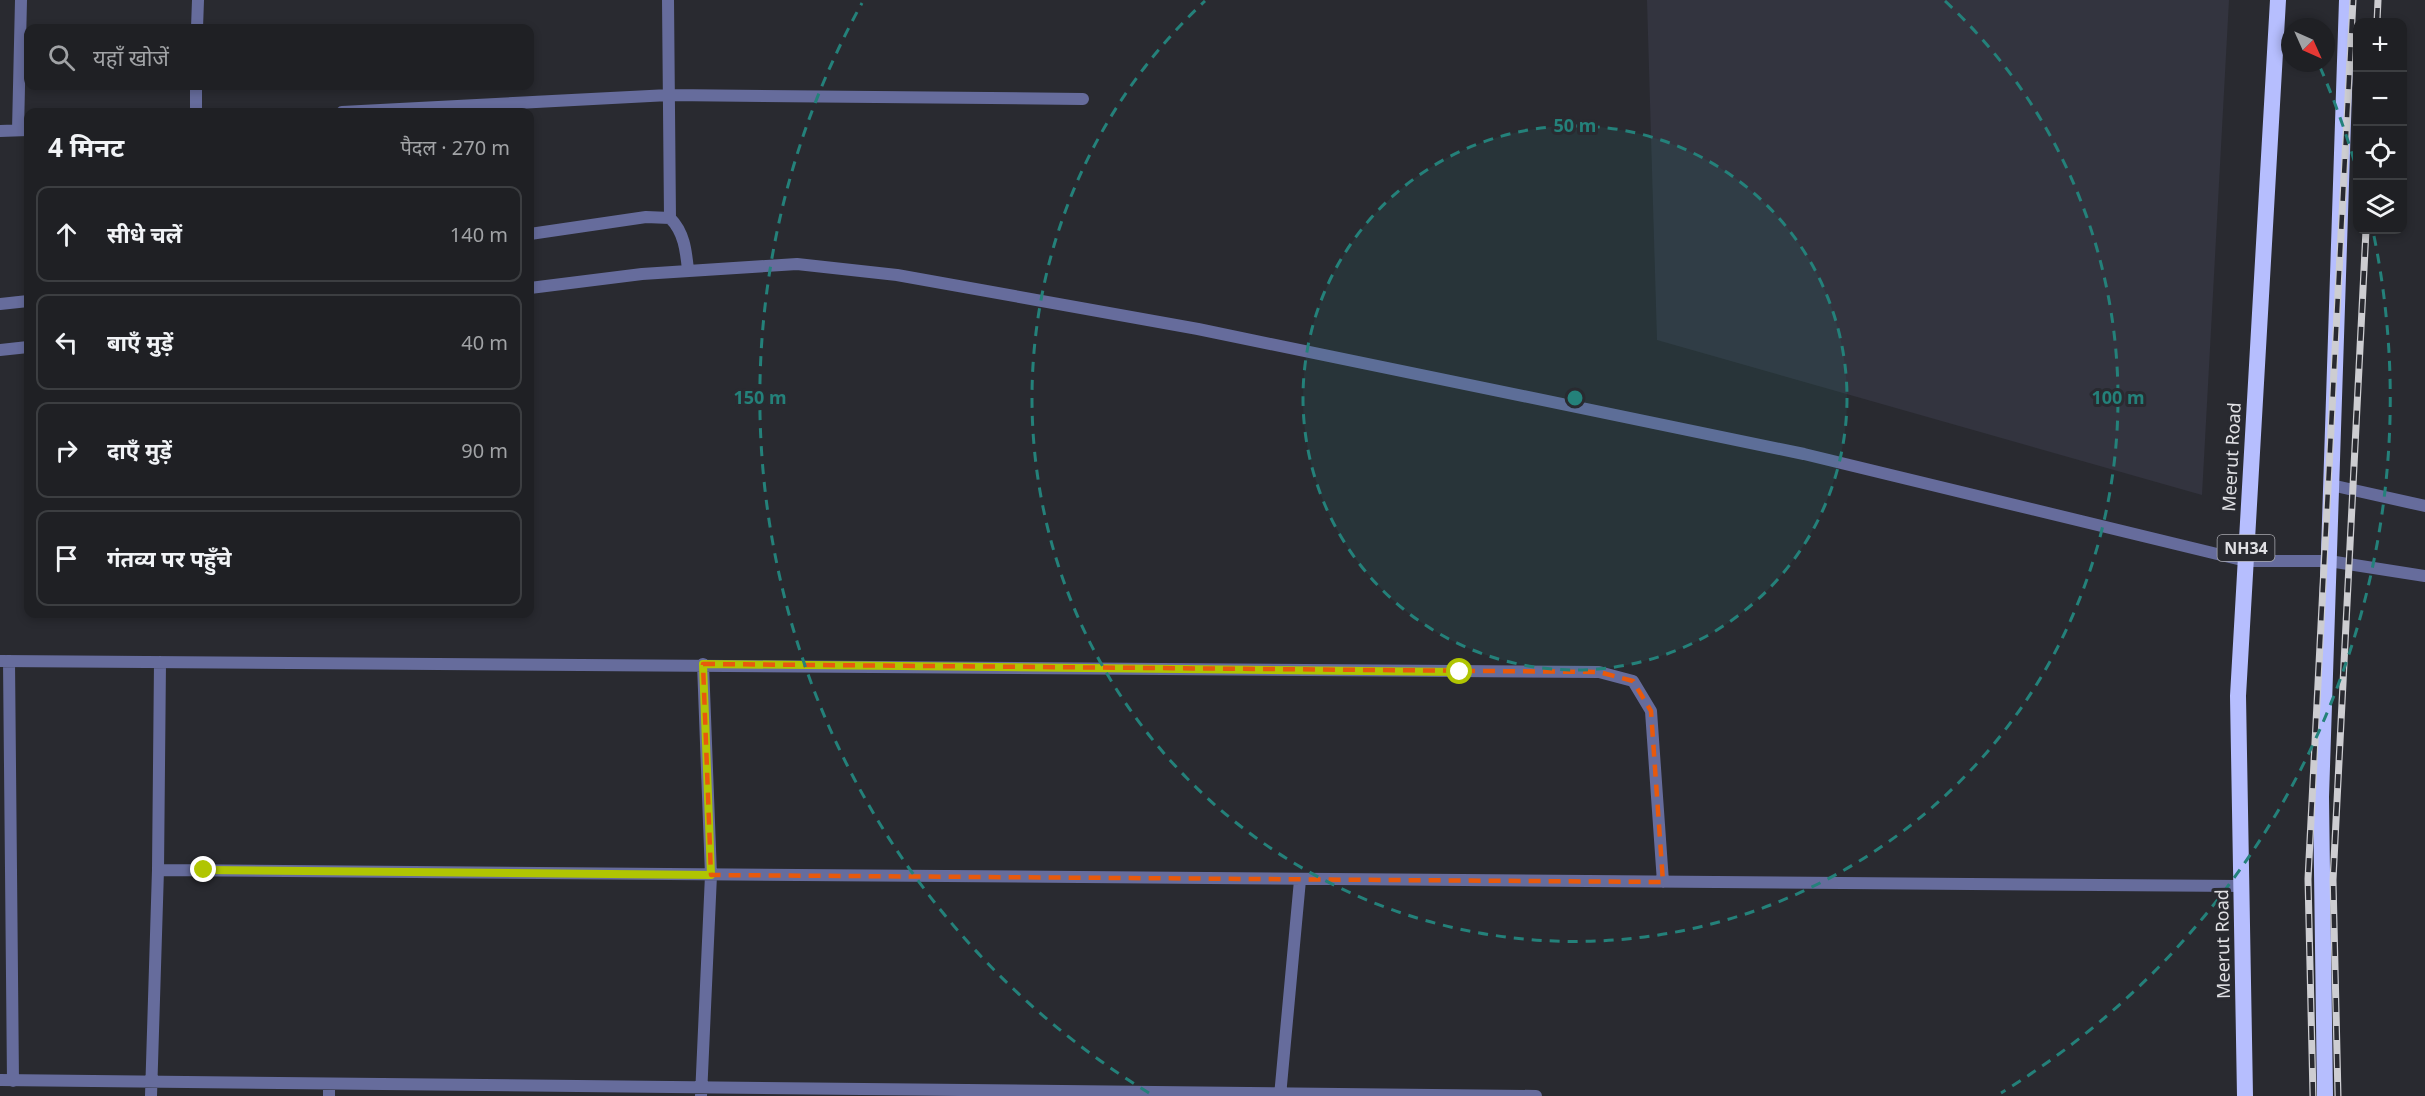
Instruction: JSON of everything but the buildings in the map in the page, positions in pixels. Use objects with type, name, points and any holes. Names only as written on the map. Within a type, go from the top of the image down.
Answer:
[{"type":"highway","name":"Meerut Road","points":[[2245,1096],[2238,696],[2278,0]]},
{"type":"highway","points":[[2325,1096],[2321,797],[2347,0]]},
{"type":"street","points":[[0,131],[23,130],[21,0]]},
{"type":"street","points":[[197,24],[198,0]]},
{"type":"street","points":[[668,0],[670,218]]},
{"type":"street","points":[[196,90],[196,108]]},
{"type":"street","points":[[419,108],[669,95],[1083,99]]},
{"type":"street","points":[[534,233],[646,217],[670,218],[680,227],[688,270]]},
{"type":"street","points":[[534,288],[688,270],[797,264],[897,275],[1198,329],[1804,454],[2246,561],[2329,561],[2425,576]]},
{"type":"street","points":[[0,304],[24,301]]},
{"type":"street","points":[[0,350],[24,347]]},
{"type":"street","points":[[2331,485],[2425,506]]},
{"type":"street","points":[[13,1081],[4,661],[703,664],[1599,672],[1633,681],[1651,711],[1663,882]]},
{"type":"street","points":[[151,1096],[158,870],[160,662]]},
{"type":"street","points":[[702,1092],[711,875],[703,664]]},
{"type":"street","points":[[158,870],[2241,886]]},
{"type":"street","points":[[1280,1095],[1300,880]]},
{"type":"street","points":[[0,1080],[152,1082],[329,1090],[1536,1096]]},
{"type":"highlighted area","points":[[703,664],[1599,672],[1633,681],[1651,711],[1663,882],[711,875]]},
{"type":"shaded area","points":[[1647,0],[2229,0],[2202,495],[1657,340]]},
{"type":"railway","points":[[2313,1096],[2308,879],[2353,0]]},
{"type":"railway","points":[[2377,18],[2378,0]]},
{"type":"railway","points":[[2338,1096],[2333,880],[2366,234]]},
{"type":"route","points":[[204,870],[711,875],[703,664],[1460,672]]}]
